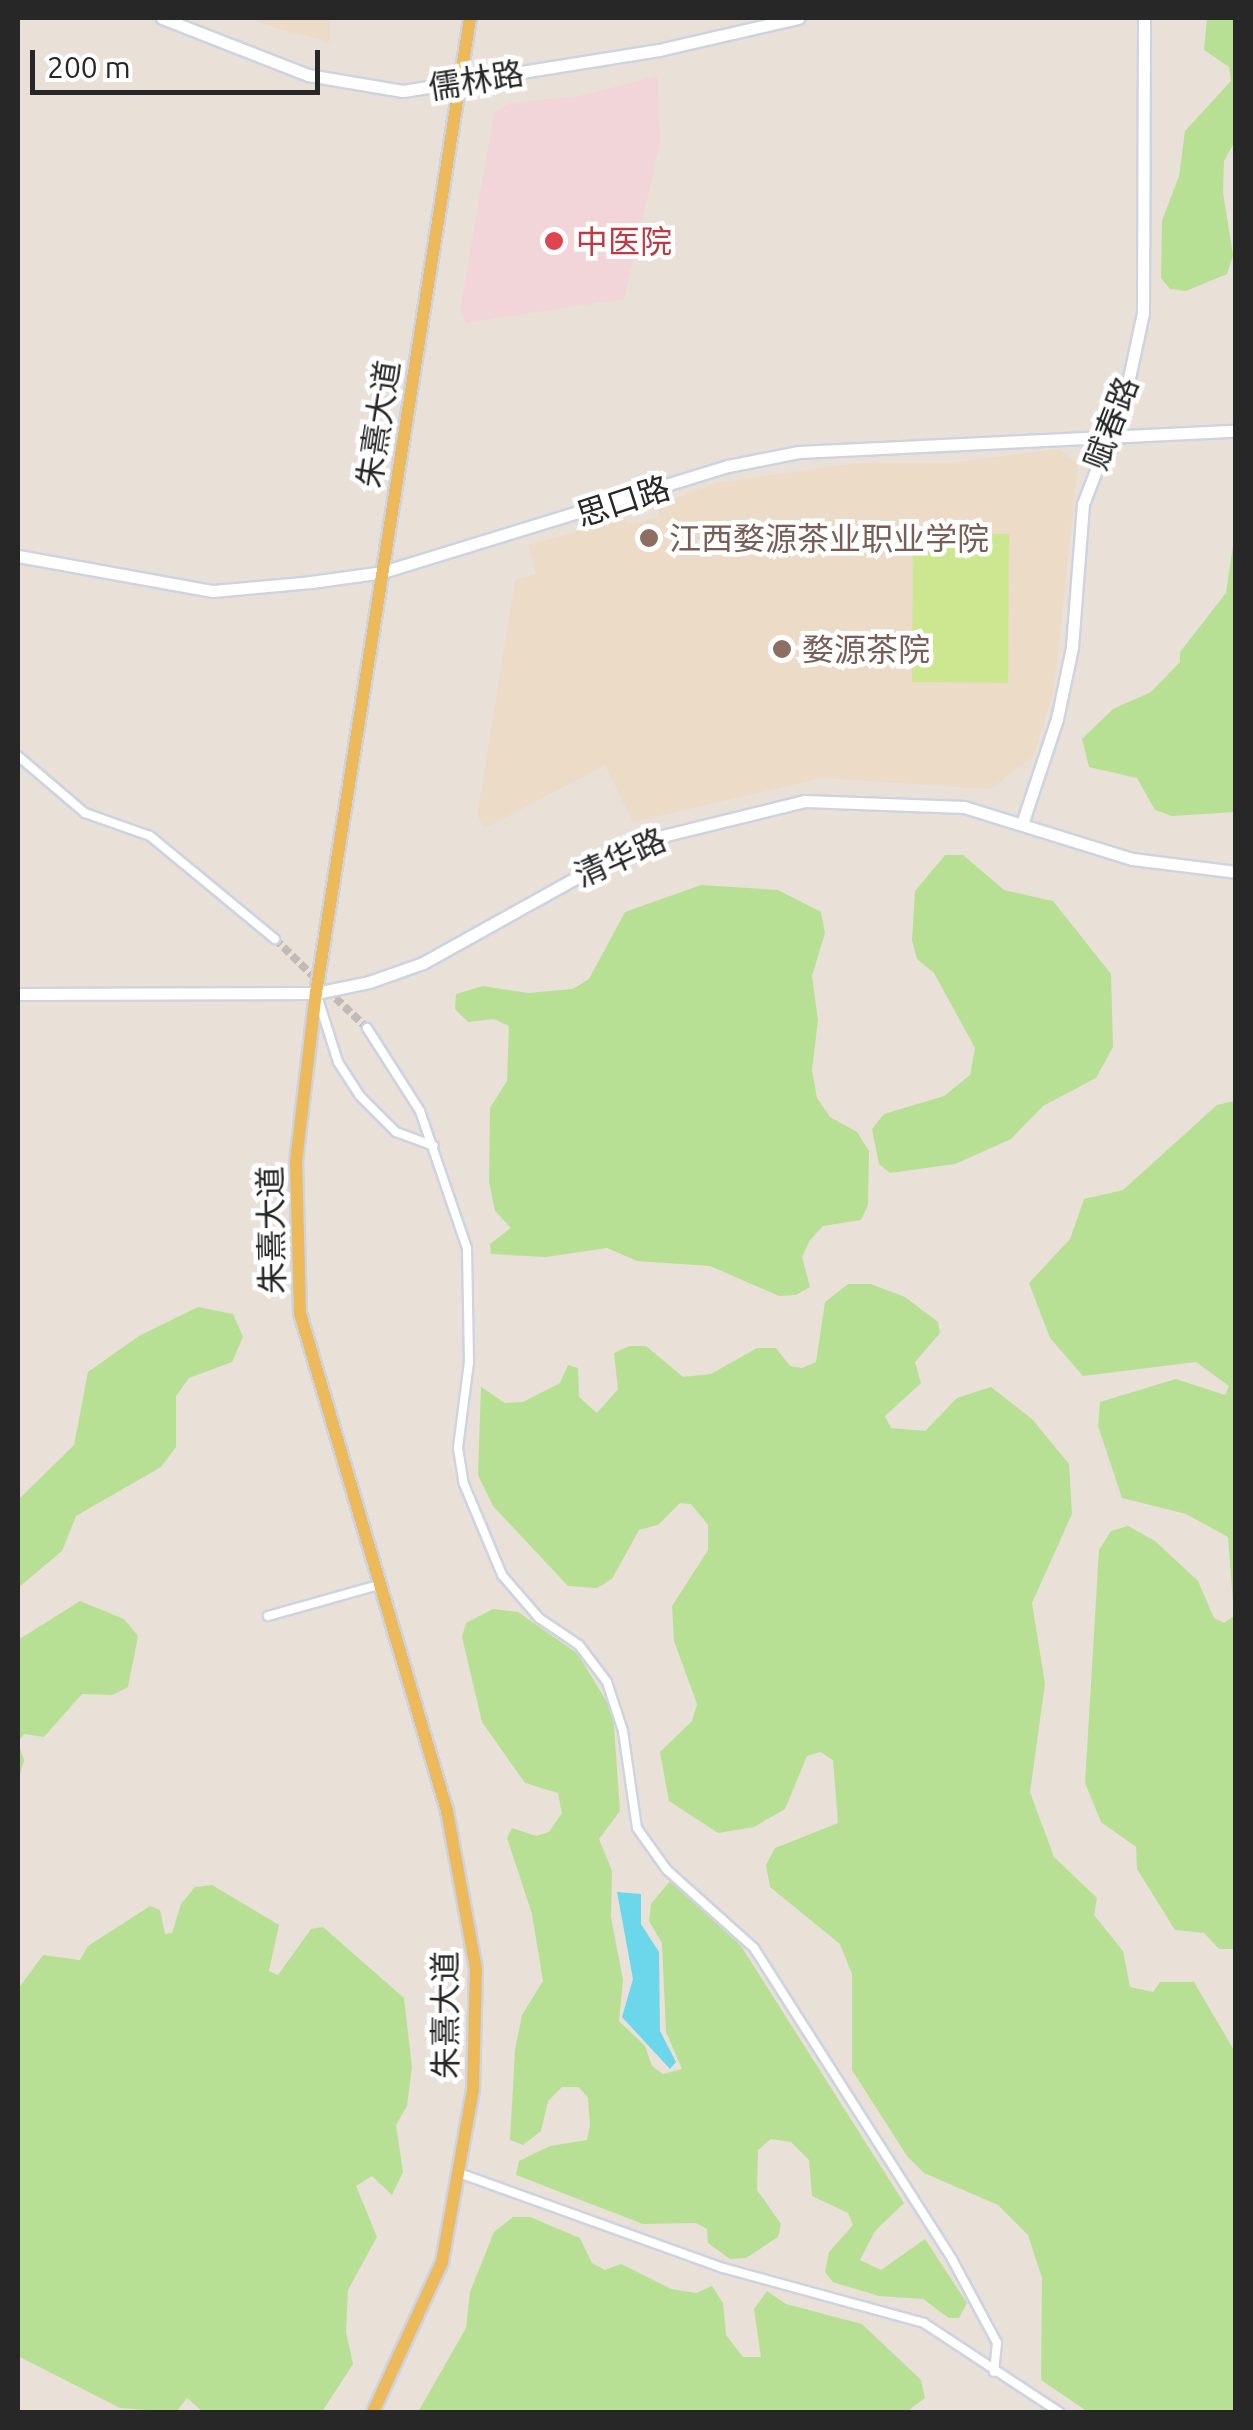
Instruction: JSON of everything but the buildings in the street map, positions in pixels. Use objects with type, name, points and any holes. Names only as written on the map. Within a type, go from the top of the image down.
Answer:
[{"type":"main road","name":"朱熹大道","points":[[373,2412],[442,2262],[462,2174],[477,2033],[472,1919],[447,1811],[300,1313],[296,1162],[316,993],[470,18]]},
{"type":"street","name":"儒林路","points":[[162,18],[345,84],[404,91],[458,86],[798,18]]},
{"type":"street","name":"赋春路","points":[[1023,821],[1057,719],[1072,646],[1083,504],[1110,433],[1143,313],[1144,18]]},
{"type":"street","name":"思口路","points":[[18,556],[213,591],[383,572],[728,466],[799,452],[1110,433],[1236,430]]},
{"type":"street","points":[[18,756],[84,813],[150,836],[275,939]]},
{"type":"street","name":"清华路","points":[[18,994],[316,993],[424,962],[608,856],[700,824],[805,802],[964,807],[1023,821],[1132,859],[1236,872]]},
{"type":"street","points":[[316,993],[338,1062],[360,1096],[396,1132],[434,1146]]},
{"type":"street","points":[[367,1028],[398,1070],[434,1146],[467,1248],[470,1282],[461,1470],[496,1561],[518,1596],[579,1645],[607,1682],[623,1731],[637,1828],[667,1870],[754,1948],[952,2259],[997,2343],[994,2372]]},
{"type":"street","points":[[268,1616],[378,1584]]},
{"type":"street","points":[[462,2174],[724,2268],[894,2312],[942,2333],[994,2372],[1059,2412]]},
{"type":"shaded area","points":[[249,18],[330,18],[330,42],[283,30]]},
{"type":"shaded area","name":"中医院","points":[[658,76],[660,144],[624,299],[466,323],[460,310],[494,113],[510,103],[579,96]]},
{"type":"shaded area","name":"婺源茶院","points":[[1059,449],[1078,465],[1054,690],[1034,756],[990,789],[822,778],[633,822],[605,765],[485,828],[477,817],[515,580],[536,574],[528,545],[623,519],[629,524],[658,517],[659,505],[717,483],[858,463],[950,463]]},
{"type":"green space","points":[[1207,18],[1235,18],[1235,141],[1224,161],[1223,192],[1233,255],[1227,274],[1186,291],[1170,289],[1161,278],[1162,221],[1179,176],[1185,131],[1231,81],[1229,67],[1204,50]]},
{"type":"green space","points":[[1235,532],[1235,812],[1172,816],[1155,810],[1137,778],[1089,767],[1082,739],[1113,709],[1151,692],[1180,662],[1180,652],[1226,593]]},
{"type":"green space","points":[[913,533],[1009,534],[1008,683],[912,682]]},
{"type":"green space","points":[[945,855],[963,855],[1004,890],[1053,901],[1111,974],[1113,1047],[1096,1078],[1043,1106],[1011,1139],[955,1164],[890,1173],[879,1164],[872,1129],[884,1114],[944,1096],[970,1075],[975,1048],[934,973],[917,959],[912,940],[915,891]]},
{"type":"green space","points":[[701,885],[778,890],[821,912],[825,933],[812,976],[818,1020],[812,1070],[817,1098],[830,1117],[857,1132],[869,1151],[868,1205],[861,1220],[823,1226],[810,1240],[802,1257],[810,1287],[796,1295],[779,1296],[710,1266],[637,1261],[607,1248],[546,1257],[491,1254],[490,1244],[511,1228],[495,1211],[489,1182],[490,1108],[507,1081],[509,1026],[494,1019],[468,1022],[455,1009],[456,994],[483,986],[528,993],[573,989],[589,979],[625,912]]},
{"type":"green space","points":[[1235,1101],[1236,1949],[1219,1949],[1204,1933],[1175,1930],[1137,1869],[1136,1847],[1101,1822],[1085,1783],[1099,1550],[1111,1531],[1128,1526],[1155,1541],[1198,1581],[1214,1618],[1224,1623],[1234,1616],[1228,1537],[1186,1514],[1122,1498],[1098,1426],[1100,1402],[1176,1379],[1225,1395],[1229,1386],[1196,1362],[1083,1376],[1050,1338],[1029,1283],[1070,1239],[1084,1199],[1123,1190],[1217,1105]]},
{"type":"green space","points":[[848,1284],[871,1284],[905,1297],[938,1322],[940,1333],[915,1362],[921,1383],[885,1416],[891,1428],[925,1431],[957,1398],[991,1387],[1032,1419],[1069,1464],[1072,1514],[1032,1603],[1045,1684],[1030,1792],[1054,1857],[1097,1898],[1094,1915],[1123,1951],[1130,1987],[1153,1992],[1160,1982],[1194,1982],[1235,2052],[1235,2412],[1088,2412],[1041,2380],[1042,2278],[1028,2235],[998,2205],[924,2173],[907,2156],[852,2070],[852,1974],[840,1944],[770,1887],[766,1865],[775,1848],[838,1823],[833,1760],[820,1752],[807,1756],[785,1809],[754,1827],[718,1833],[669,1801],[660,1752],[692,1721],[697,1704],[674,1641],[672,1606],[708,1550],[708,1525],[691,1504],[680,1503],[658,1525],[639,1530],[612,1579],[597,1588],[568,1586],[493,1506],[478,1475],[481,1387],[505,1403],[523,1402],[560,1383],[568,1365],[578,1368],[579,1397],[597,1413],[618,1389],[614,1353],[629,1346],[646,1346],[683,1377],[711,1374],[757,1348],[776,1348],[790,1366],[802,1368],[816,1362],[825,1302]]},
{"type":"green space","points":[[198,1307],[233,1314],[243,1337],[232,1362],[189,1378],[176,1396],[176,1447],[161,1467],[76,1516],[62,1551],[18,1588],[18,1500],[74,1445],[88,1372],[139,1336]]},
{"type":"green space","points":[[80,1601],[124,1619],[138,1636],[128,1687],[113,1695],[82,1694],[44,1737],[24,1734],[18,1742],[18,1640]]},
{"type":"green space","points":[[493,1609],[518,1612],[578,1654],[613,1712],[620,1811],[599,1839],[612,1871],[611,1917],[623,1980],[619,2021],[645,2046],[652,2066],[663,2074],[682,2069],[666,2032],[662,1943],[649,1921],[651,1904],[670,1881],[741,1946],[904,2203],[875,2231],[860,2260],[881,2270],[925,2239],[967,2303],[959,2318],[949,2318],[923,2299],[879,2296],[833,2282],[825,2272],[829,2252],[853,2225],[848,2213],[812,2196],[809,2160],[791,2142],[771,2139],[758,2150],[757,2190],[781,2224],[778,2237],[746,2258],[730,2259],[708,2243],[707,2229],[696,2223],[643,2224],[516,2175],[519,2161],[550,2146],[587,2140],[590,2126],[588,2098],[579,2087],[562,2087],[548,2101],[541,2131],[523,2145],[510,2140],[515,2050],[522,2015],[543,1981],[532,1914],[507,1838],[512,1828],[536,1836],[549,1832],[562,1813],[558,1793],[525,1783],[482,1722],[462,1637],[466,1623]]},
{"type":"green space","points":[[18,1742],[24,1760],[18,1782]]},
{"type":"green space","points":[[212,1885],[279,1925],[269,1971],[278,1975],[311,1929],[323,1927],[404,1998],[412,2067],[407,2106],[396,2125],[403,2172],[392,2195],[372,2176],[356,2186],[377,2237],[348,2290],[346,2332],[353,2364],[322,2412],[203,2412],[187,2398],[176,2412],[120,2408],[18,2356],[18,1989],[43,1955],[80,1960],[88,1946],[150,1906],[160,1910],[165,1934],[172,1933],[181,1904],[195,1887]]},
{"type":"green space","points":[[513,2217],[530,2217],[580,2238],[592,2263],[605,2270],[621,2264],[671,2289],[696,2293],[712,2286],[723,2303],[726,2335],[743,2357],[761,2357],[754,2309],[767,2291],[786,2304],[862,2324],[921,2380],[925,2398],[906,2412],[418,2412],[466,2328],[470,2292],[494,2232]]},
{"type":"water","points":[[617,1892],[641,1894],[641,1924],[659,1952],[660,2031],[676,2062],[670,2069],[622,2017],[633,1979]]},
{"type":"tunnel","points":[[275,939],[317,980]]},
{"type":"tunnel","points":[[327,990],[367,1028]]},
{"type":"place","name":"中医院","points":[[554,241]]},
{"type":"place","name":"江西婺源茶业职业学院","points":[[649,538]]},
{"type":"place","name":"婺源茶院","points":[[782,649]]}]
